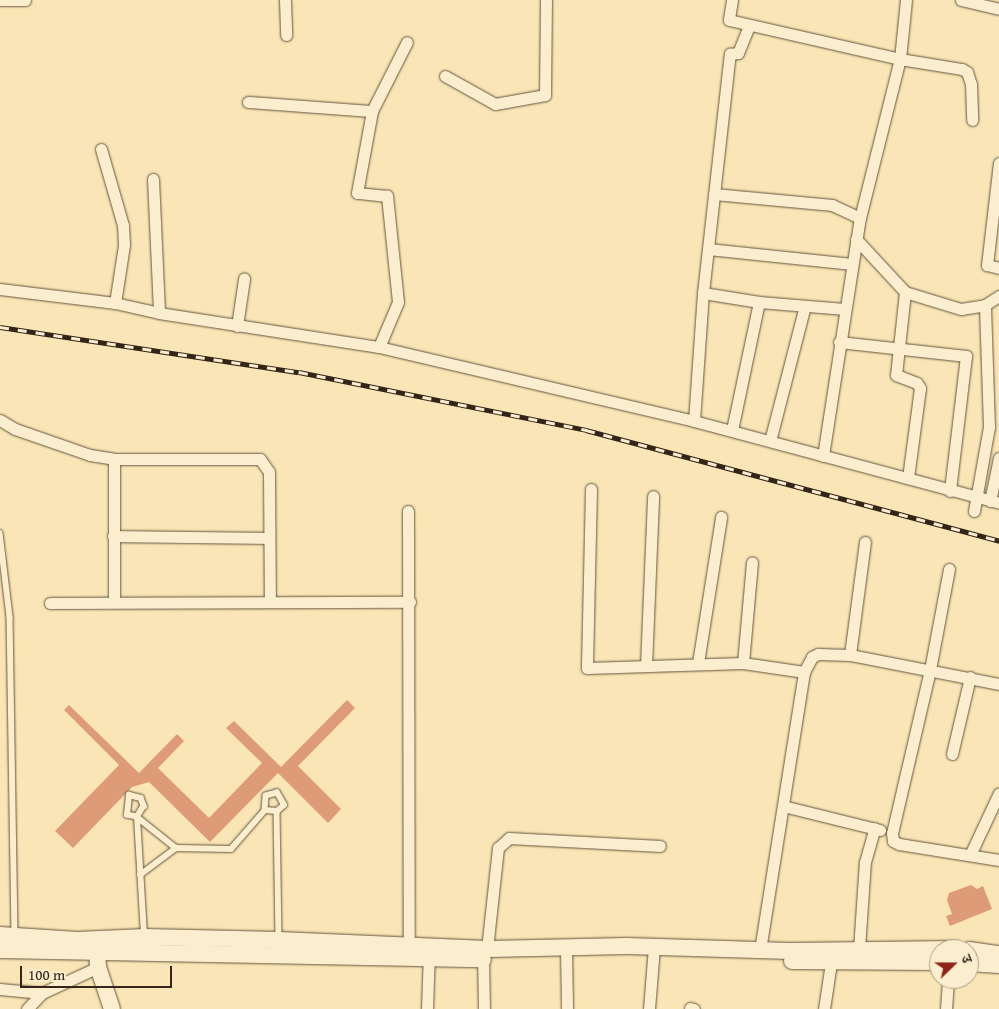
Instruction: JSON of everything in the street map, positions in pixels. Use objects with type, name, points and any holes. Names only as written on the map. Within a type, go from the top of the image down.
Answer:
[{"type":"main road","points":[[8,935],[98,952],[144,937],[279,940],[410,946],[430,953]]},
{"type":"main road","points":[[654,953],[832,956],[859,949],[929,949]]},
{"type":"main road","points":[[0,950],[567,954],[760,950],[929,961]]},
{"type":"main road","points":[[979,951],[999,954]]},
{"type":"main road","points":[[98,952],[112,1009]]},
{"type":"main road","points":[[979,964],[999,965]]},
{"type":"street","points":[[0,0],[25,0]]},
{"type":"street","points":[[286,0],[286,35]]},
{"type":"street","points":[[445,76],[495,104],[544,95],[546,0]]},
{"type":"street","points":[[732,0],[729,20],[900,59],[967,72],[971,84],[972,120]]},
{"type":"street","points":[[823,456],[856,239],[900,59],[906,0]]},
{"type":"street","points":[[961,0],[999,9]]},
{"type":"street","points":[[694,421],[703,293],[730,54],[738,53],[749,26]]},
{"type":"street","points":[[379,347],[398,302],[387,196],[357,193],[372,111],[407,42]]},
{"type":"street","points":[[248,102],[372,111]]},
{"type":"street","points":[[101,149],[123,224],[124,245],[115,303]]},
{"type":"street","points":[[999,163],[995,224],[987,265],[999,268]]},
{"type":"street","points":[[154,179],[159,313]]},
{"type":"street","points":[[714,194],[832,205],[860,218]]},
{"type":"street","points":[[856,239],[905,292],[961,309],[985,305],[999,296]]},
{"type":"street","points":[[708,249],[852,264]]},
{"type":"street","points":[[237,326],[244,279]]},
{"type":"street","points":[[0,290],[115,303],[159,313],[379,347],[732,430],[978,499],[995,502],[999,458]]},
{"type":"street","points":[[905,292],[896,375],[917,383],[920,388],[908,478]]},
{"type":"street","points":[[703,293],[759,302],[845,309]]},
{"type":"street","points":[[732,430],[759,302]]},
{"type":"street","points":[[974,511],[978,499],[989,427],[985,305]]},
{"type":"street","points":[[770,441],[805,306]]},
{"type":"street","points":[[839,342],[966,356],[950,491]]},
{"type":"street","points":[[0,420],[15,429],[90,455],[114,458],[260,459],[269,472],[268,538],[270,602]]},
{"type":"street","points":[[114,458],[114,602]]},
{"type":"street","points":[[591,489],[587,668],[743,663],[804,672]]},
{"type":"street","points":[[646,666],[653,496]]},
{"type":"street","points":[[408,510],[410,602],[410,946]]},
{"type":"street","points":[[698,663],[721,516]]},
{"type":"street","points":[[113,536],[268,538]]},
{"type":"street","points":[[850,655],[865,542]]},
{"type":"street","points":[[743,663],[752,562]]},
{"type":"street","points":[[949,570],[930,670],[892,832],[893,841],[899,844],[999,860]]},
{"type":"street","points":[[50,603],[410,602]]},
{"type":"street","points":[[760,950],[804,672],[812,656],[818,654],[850,655],[999,684]]},
{"type":"street","points":[[952,754],[970,677]]},
{"type":"street","points":[[970,855],[999,793]]},
{"type":"street","points":[[783,806],[892,832]]},
{"type":"street","points":[[859,949],[865,862],[875,828]]},
{"type":"street","points":[[484,1009],[484,952],[498,848],[509,838],[660,846]]},
{"type":"street","points":[[27,1009],[42,993],[98,952]]},
{"type":"street","points":[[428,1009],[430,953]]},
{"type":"street","points":[[649,1009],[654,953]]},
{"type":"street","points":[[567,954],[567,1009]]},
{"type":"street","points":[[824,1009],[832,956]]},
{"type":"street","points":[[0,989],[42,993]]},
{"type":"street","points":[[946,1009],[947,989]]},
{"type":"lane","points":[[0,532],[10,617],[8,935]]},
{"type":"lane","points":[[140,874],[176,848],[231,849],[266,810],[266,796],[277,793],[284,805],[277,811],[266,810]]},
{"type":"lane","points":[[277,811],[279,940]]},
{"type":"lane","points":[[144,937],[137,817],[176,848]]},
{"type":"building","points":[[347,700],[355,708],[298,766],[341,809],[328,823],[278,773],[210,842],[149,782],[132,787],[73,848],[55,831],[119,765],[64,710],[69,705],[139,773],[177,734],[184,741],[158,768],[209,818],[262,763],[226,728],[234,721],[281,767]]},
{"type":"building","points":[[971,885],[977,889],[983,886],[992,909],[950,926],[946,916],[952,914],[947,900],[949,893]]},
{"type":"railway","points":[[0,327],[299,372],[586,430],[999,541]]}]
